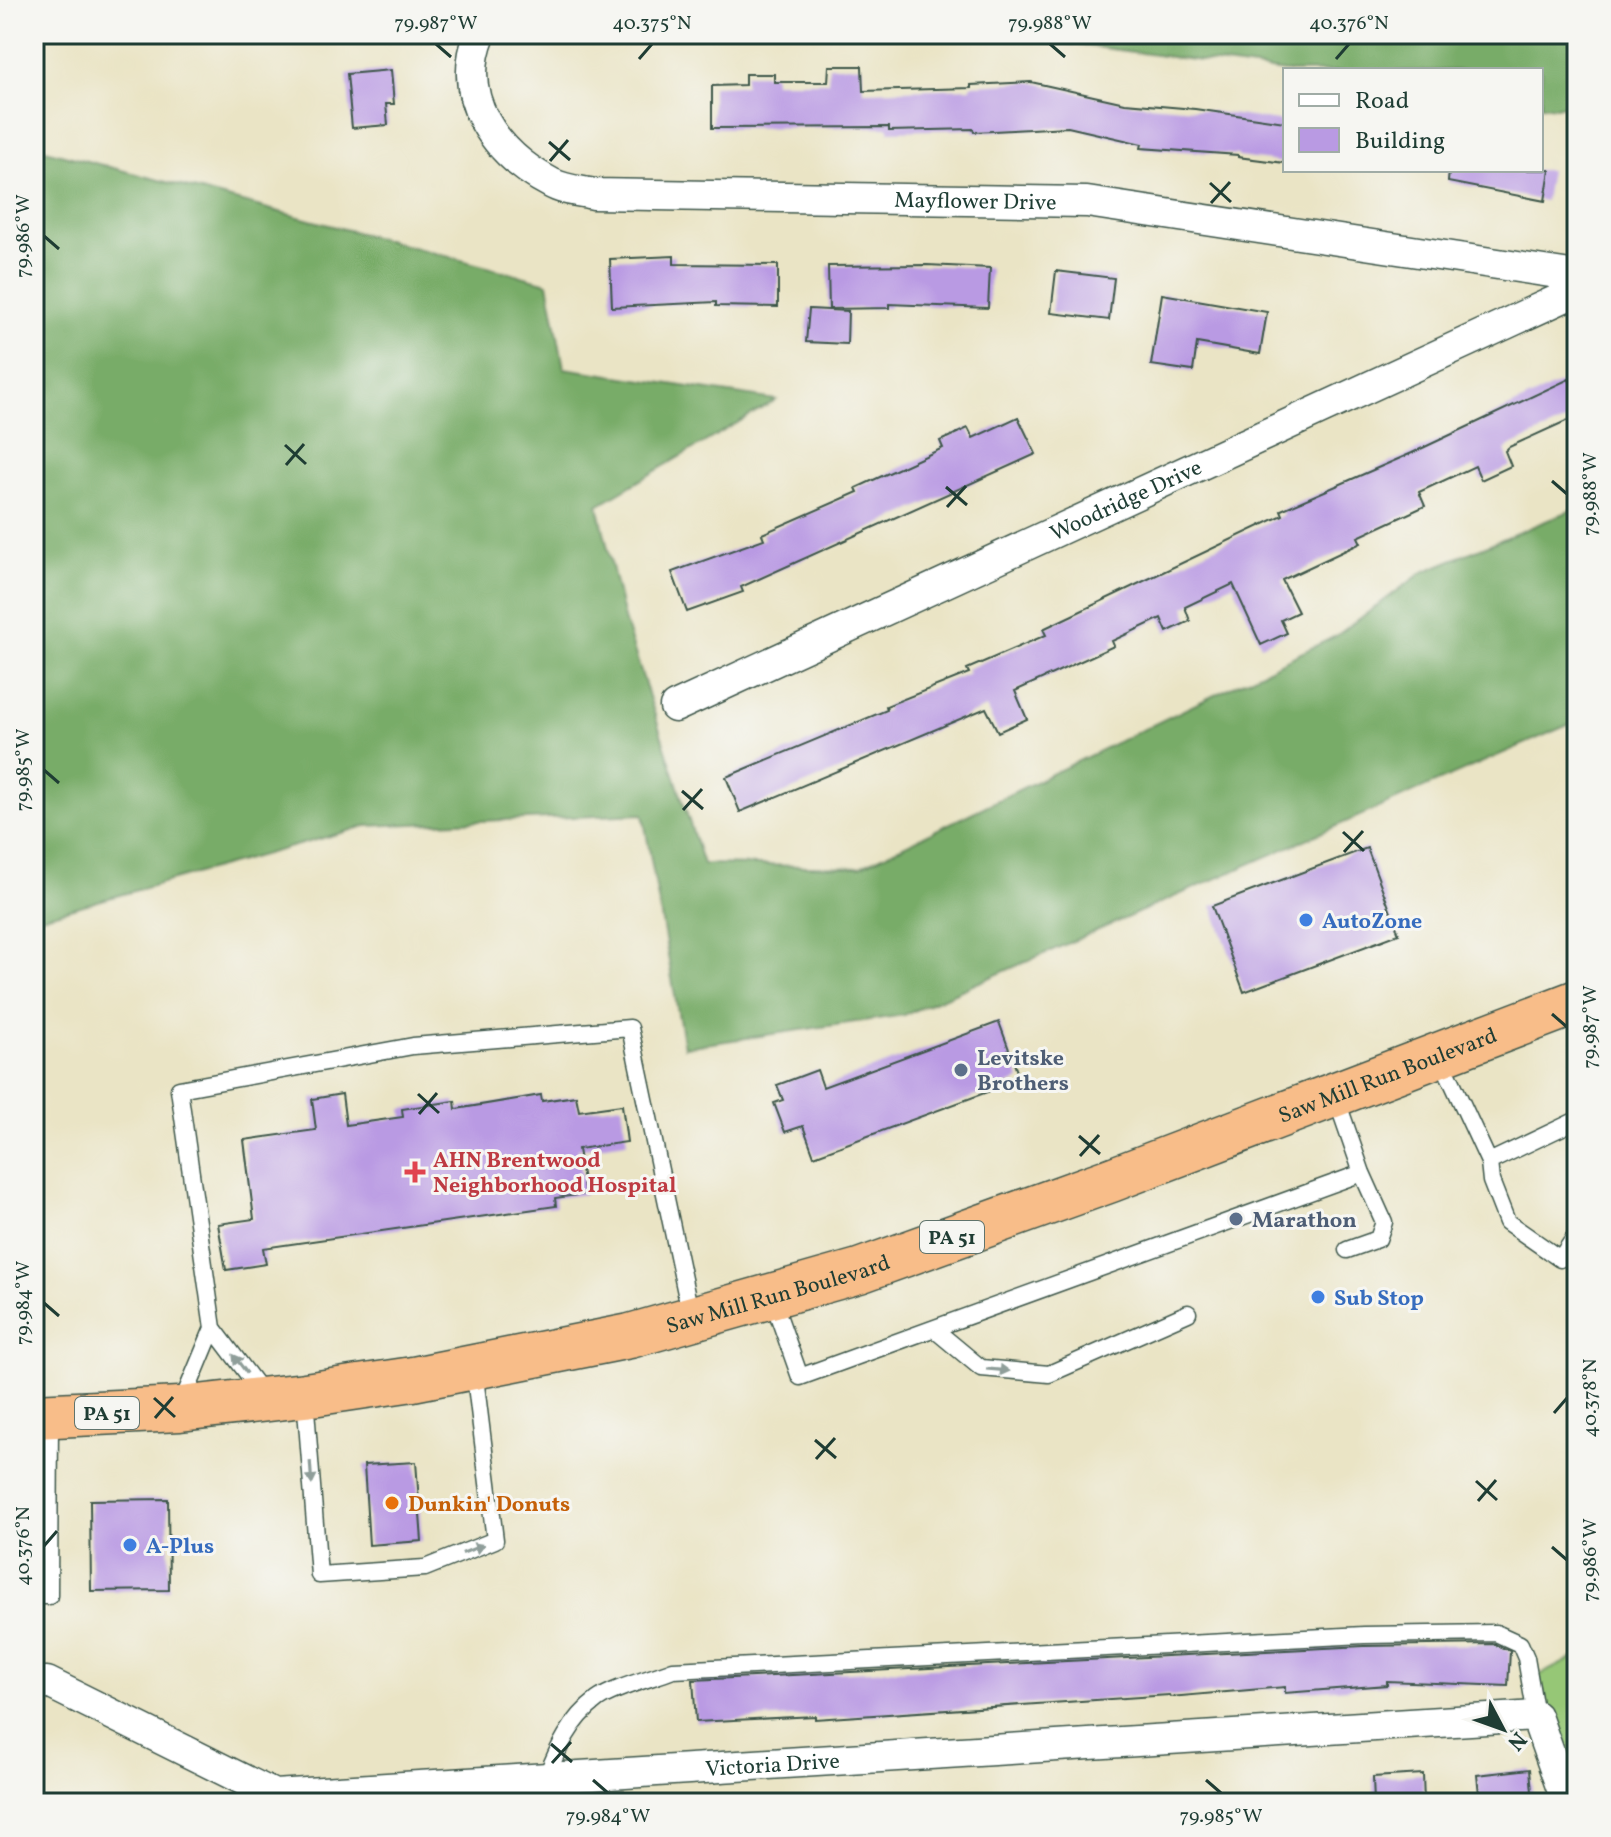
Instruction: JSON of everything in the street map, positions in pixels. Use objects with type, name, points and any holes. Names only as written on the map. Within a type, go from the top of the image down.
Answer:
[{"type":"highway","name":"Saw Mill Run Boulevard","points":[[42,1416],[180,1409],[286,1397],[473,1368],[630,1336],[859,1271],[1577,1002]]},
{"type":"street","name":"Mayflower Drive","points":[[480,34],[476,43],[472,87],[486,126],[513,158],[554,185],[594,194],[1087,202],[1577,276]]},
{"type":"street","name":"Woodridge Drive","points":[[675,707],[1577,291]]},
{"type":"street","name":"Victoria Drive","points":[[34,1683],[47,1682],[274,1795],[506,1792],[546,1778],[1536,1716]]},
{"type":"street","points":[[1536,1716],[1567,1803]]},
{"type":"lane","points":[[180,1409],[213,1328],[179,1089],[413,1046],[630,1028],[692,1319]]},
{"type":"lane","points":[[1440,1054],[1489,1162],[1491,1181],[1507,1222],[1560,1259],[1577,1234]]},
{"type":"lane","points":[[1335,1095],[1362,1173],[1384,1222],[1378,1239],[1347,1250]]},
{"type":"lane","points":[[1489,1162],[1577,1120]]},
{"type":"lane","points":[[771,1296],[800,1377],[1362,1173]]},
{"type":"lane","points":[[934,1329],[981,1368],[1049,1374],[1188,1313]]},
{"type":"lane","points":[[213,1328],[286,1397],[319,1575],[425,1568],[495,1540],[473,1368]]},
{"type":"lane","points":[[34,1596],[49,1596],[41,1562],[42,1416]]},
{"type":"lane","points":[[546,1778],[556,1752],[577,1720],[598,1699],[673,1670],[1364,1635],[1496,1633],[1520,1644],[1526,1658],[1536,1716]]},
{"type":"green space","points":[[1049,34],[1577,34],[1577,102],[1556,107],[1543,105],[1543,68],[1283,68],[1283,72],[1050,41]]},
{"type":"green space","points":[[34,147],[548,283],[564,368],[776,400],[598,505],[624,619],[703,864],[860,867],[1336,636],[1423,572],[1577,508],[1577,721],[904,1015],[684,1047],[643,814],[366,826],[34,919]]},
{"type":"green space","points":[[1577,1656],[1577,1791],[1538,1676]]},
{"type":"building","points":[[829,66],[862,66],[863,91],[971,88],[971,85],[1031,82],[1125,103],[1283,122],[1283,163],[1238,155],[1141,148],[1142,144],[1068,127],[974,132],[973,129],[889,131],[889,127],[712,128],[712,86],[745,85],[745,74],[774,74],[774,82],[828,82]]},
{"type":"building","points":[[391,70],[394,104],[386,104],[388,125],[352,128],[347,74]]},
{"type":"building","points":[[1550,170],[1545,201],[1448,182],[1449,172]]},
{"type":"building","points":[[674,256],[674,264],[778,265],[778,307],[716,306],[716,302],[612,307],[610,259]]},
{"type":"building","points":[[828,266],[990,268],[988,308],[889,304],[889,308],[829,309]]},
{"type":"building","points":[[1056,271],[1114,278],[1109,320],[1051,313]]},
{"type":"building","points":[[1162,294],[1267,312],[1260,354],[1197,343],[1193,371],[1151,365]]},
{"type":"building","points":[[809,309],[848,311],[847,344],[806,342]]},
{"type":"building","points":[[1569,379],[1577,396],[1577,416],[1509,447],[1505,451],[1511,466],[1481,480],[1475,466],[1419,492],[1425,506],[1358,537],[1361,543],[1282,580],[1298,612],[1281,620],[1287,633],[1261,645],[1233,584],[1185,607],[1190,621],[1167,632],[1161,618],[1112,641],[1114,646],[1015,691],[1027,719],[998,732],[986,708],[740,812],[726,777],[969,673],[967,669],[1046,635],[1043,629],[1283,515],[1281,510]]},
{"type":"building","points":[[1018,417],[1036,454],[741,587],[743,592],[687,612],[672,572],[764,539],[762,534],[858,492],[856,488],[943,448],[940,441],[968,428],[973,438]]},
{"type":"building","name":"AutoZone","points":[[1367,848],[1399,934],[1244,992],[1212,906]]},
{"type":"building","points":[[999,1022],[1020,1080],[814,1156],[803,1126],[785,1132],[774,1103],[783,1100],[777,1085],[817,1070],[823,1087]]},
{"type":"building","name":"AHN Brentwood Neighborhood Hospital","points":[[342,1094],[346,1125],[403,1117],[402,1109],[455,1101],[456,1109],[541,1095],[542,1101],[576,1096],[579,1111],[622,1105],[627,1142],[578,1149],[585,1194],[555,1198],[556,1206],[263,1248],[266,1264],[226,1270],[218,1224],[254,1219],[244,1140],[316,1130],[312,1099]]},
{"type":"building","name":"Dunkin' Donuts","points":[[416,1462],[422,1541],[369,1545],[364,1465]]},
{"type":"building","name":"A-Plus","points":[[168,1499],[169,1590],[91,1591],[90,1500]]},
{"type":"building","points":[[1494,1644],[1510,1651],[1508,1686],[1387,1681],[1387,1685],[1285,1693],[1285,1687],[815,1719],[815,1716],[696,1722],[693,1680],[1364,1646]]},
{"type":"building","points":[[1530,1769],[1533,1803],[1480,1803],[1477,1775]]},
{"type":"building","points":[[1423,1774],[1424,1803],[1374,1803],[1373,1777]]},
{"type":"place","name":"AutoZone","points":[[1306,920]]},
{"type":"place","name":"Levitske Brothers","points":[[961,1070]]},
{"type":"place","name":"AHN Brentwood Neighborhood Hospital","points":[[415,1172]]},
{"type":"place","name":"Marathon","points":[[1236,1219]]},
{"type":"place","name":"Sub Stop","points":[[1318,1297]]},
{"type":"place","name":"Dunkin' Donuts","points":[[392,1503]]},
{"type":"place","name":"A-Plus","points":[[130,1545]]}]
